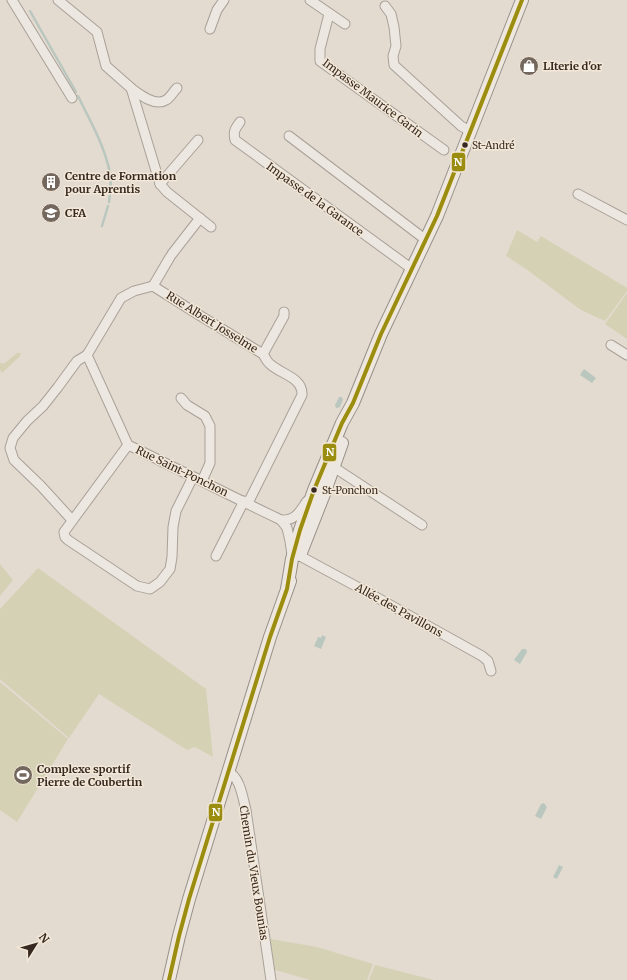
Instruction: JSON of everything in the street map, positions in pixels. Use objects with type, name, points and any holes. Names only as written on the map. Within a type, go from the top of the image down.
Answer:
[{"type":"main road","points":[[298,554],[300,530],[314,490],[330,464],[348,426],[353,403],[381,334],[437,216],[522,0]]},
{"type":"main road","points":[[169,980],[189,899],[270,636],[298,554],[317,512],[330,464]]},
{"type":"street","points":[[12,0],[72,98]]},
{"type":"street","points":[[58,0],[97,32],[106,66],[131,88],[146,98],[159,102],[165,101],[177,88]]},
{"type":"street","points":[[210,29],[217,10],[224,0]]},
{"type":"street","points":[[310,0],[345,24]]},
{"type":"street","points":[[385,6],[391,14],[394,27],[396,46],[393,56],[394,65],[461,126],[470,131]]},
{"type":"street","name":"Impasse Maurice Garin","points":[[329,14],[320,49],[320,61],[444,150]]},
{"type":"street","points":[[131,88],[160,184],[167,192],[211,227]]},
{"type":"street","name":"Impasse de la Garance","points":[[240,122],[235,128],[235,140],[412,269]]},
{"type":"street","points":[[289,136],[426,240]]},
{"type":"street","points":[[160,184],[198,140]]},
{"type":"street","points":[[578,194],[627,220]]},
{"type":"street","points":[[72,520],[41,486],[14,460],[10,448],[13,438],[27,421],[43,406],[78,360],[87,355],[121,298],[134,291],[153,286],[171,256],[200,218]]},
{"type":"street","name":"Rue Albert Josselme","points":[[153,286],[263,354],[269,364],[297,381],[301,386],[303,392],[302,395],[246,502]]},
{"type":"street","points":[[263,354],[284,316],[284,312]]},
{"type":"street","points":[[611,345],[627,355]]},
{"type":"street","name":"Rue Saint-Ponchon","points":[[87,355],[128,446],[150,455],[192,477],[246,502],[285,523],[293,530],[300,530]]},
{"type":"street","points":[[181,398],[205,416],[210,426],[210,463],[202,481]]},
{"type":"street","points":[[128,446],[64,532],[65,537],[68,540],[137,586],[150,589],[160,582],[170,569],[173,527],[176,511],[192,477]]},
{"type":"street","points":[[330,464],[422,525]]},
{"type":"street","points":[[298,554],[290,541],[285,523],[297,515],[314,490]]},
{"type":"street","points":[[216,556],[246,502]]},
{"type":"street","points":[[300,530],[311,521],[317,512]]},
{"type":"street","name":"Allée des Pavillons","points":[[298,554],[482,656],[488,661],[492,671]]},
{"type":"street","name":"Chemin du Vieux Bounias","points":[[228,772],[232,773],[238,783],[246,810],[271,980]]},
{"type":"shaded area","points":[[517,230],[537,242],[541,236],[627,288],[627,291],[605,321],[581,310],[506,256]]},
{"type":"shaded area","points":[[627,293],[627,339],[605,324]]},
{"type":"shaded area","points":[[17,353],[21,353],[19,357],[2,373],[0,370],[0,362],[2,364],[5,363]]},
{"type":"shaded area","points":[[584,369],[596,378],[592,383],[580,375]]},
{"type":"shaded area","points":[[339,397],[342,397],[343,400],[340,407],[336,408],[335,405]]},
{"type":"shaded area","points":[[0,564],[13,580],[0,596]]},
{"type":"shaded area","points":[[38,568],[206,689],[213,757],[195,747],[187,750],[99,694],[69,738],[0,679],[0,609]]},
{"type":"shaded area","points":[[322,635],[326,637],[321,649],[314,646],[318,637],[321,638]]},
{"type":"shaded area","points":[[522,649],[526,649],[527,652],[520,664],[514,660]]},
{"type":"shaded area","name":"Complexe sportif Pierre de Coubertin","points":[[0,682],[68,739],[17,822],[0,810]]},
{"type":"shaded area","points":[[543,803],[547,807],[541,819],[535,816]]},
{"type":"shaded area","points":[[559,865],[563,867],[557,879],[553,877]]},
{"type":"shaded area","points":[[271,939],[317,947],[373,964],[367,980],[310,980],[272,969],[268,940]]},
{"type":"shaded area","points":[[375,965],[434,980],[369,980]]},
{"type":"waterway","points":[[30,11],[76,92]]},
{"type":"waterway","points":[[78,96],[95,130],[109,169],[111,178],[109,202]]},
{"type":"waterway","points":[[102,226],[108,206]]},
{"type":"transit line","name":"N","points":[[169,980],[189,899],[270,637],[287,589],[292,559],[314,490],[342,423],[353,403],[381,334],[437,216],[522,0]]},
{"type":"place","name":"LIterie d'or","points":[[529,66]]},
{"type":"place","name":"St-André","points":[[465,145]]},
{"type":"place","name":"Centre de Formation pour Aprentis","points":[[51,182]]},
{"type":"place","name":"CFA","points":[[51,213]]},
{"type":"place","name":"St-Ponchon","points":[[314,490]]},
{"type":"place","name":"Complexe sportif Pierre de Coubertin","points":[[23,775]]}]
